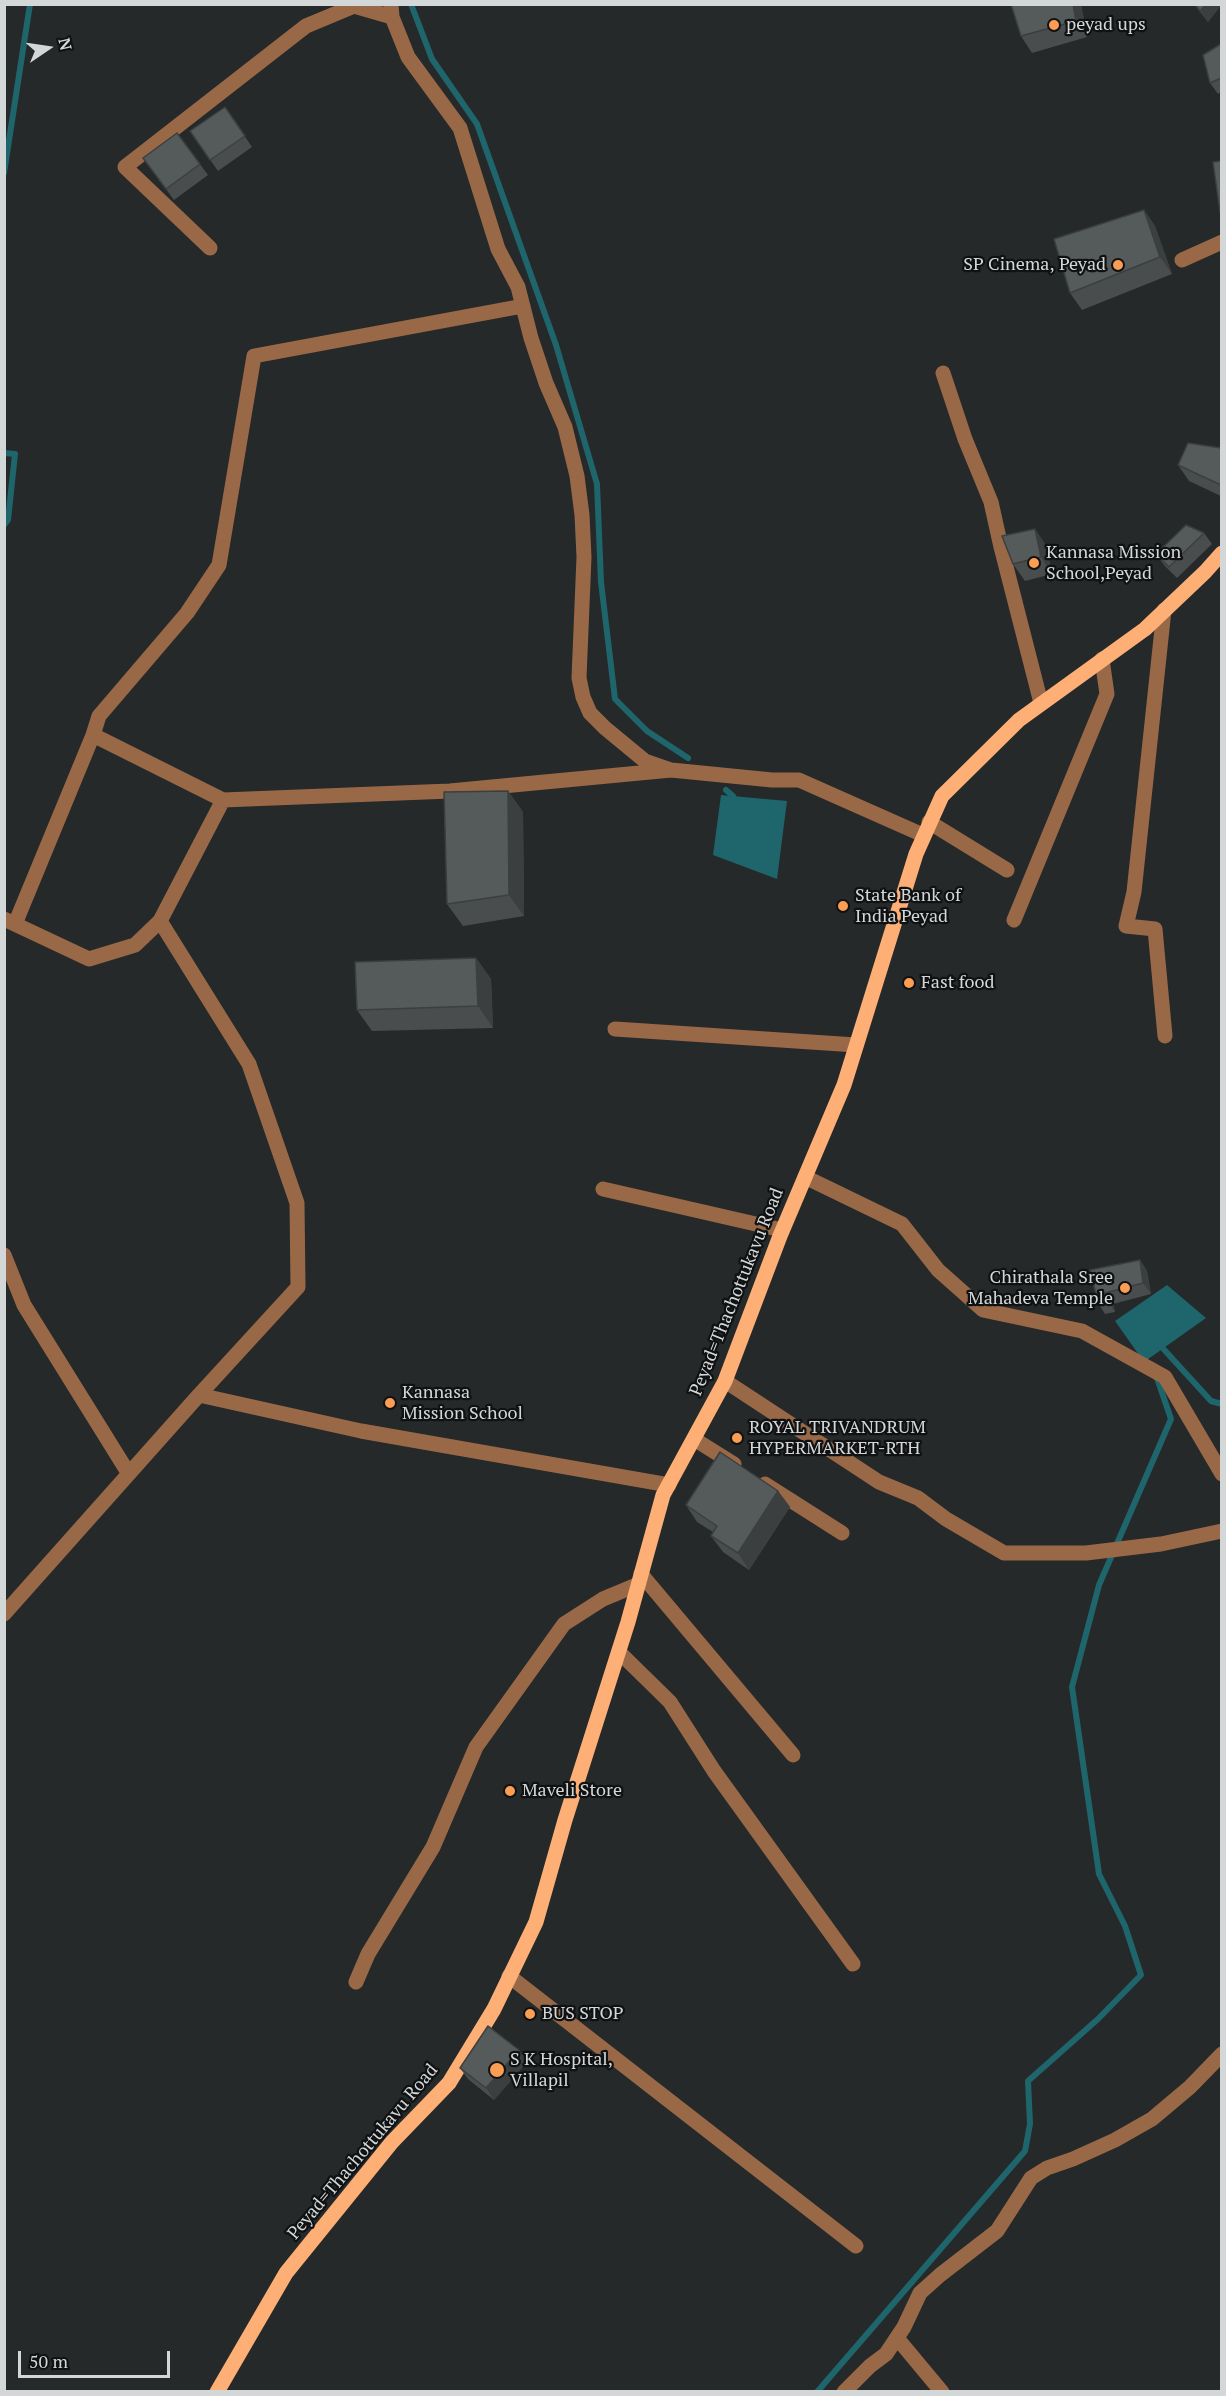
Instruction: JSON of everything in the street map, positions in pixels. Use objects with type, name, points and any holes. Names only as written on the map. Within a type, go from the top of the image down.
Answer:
[{"type":"main road","name":"Peyad=Thachottukavu Road","points":[[217,2391],[286,2273],[392,2142],[449,2083],[494,2009],[536,1922],[565,1820],[640,1579],[663,1494],[725,1381],[783,1230],[844,1085],[926,828],[942,796],[1019,720],[1145,629],[1221,554]]},
{"type":"street","points":[[210,248],[125,167],[306,26],[354,6],[392,11],[408,57],[460,128],[498,249],[518,287],[546,383],[565,427],[577,476],[582,515],[584,557],[579,678],[583,697],[590,713],[612,735],[645,761],[671,770]]},
{"type":"street","points":[[1182,260],[1221,242]]},
{"type":"street","points":[[223,800],[159,921],[135,945],[89,959],[10,922],[93,735],[99,716],[187,613],[219,565],[254,356],[523,306]]},
{"type":"street","points":[[943,373],[965,439],[991,502],[1000,547],[1041,704]]},
{"type":"street","points":[[1164,610],[1134,892],[1126,926],[1155,929],[1165,1036]]},
{"type":"street","points":[[1014,920],[1107,694],[1102,660]]},
{"type":"street","points":[[93,735],[223,800],[450,791],[671,770],[772,780],[799,780],[926,828],[1007,870]]},
{"type":"street","points":[[4,1614],[298,1287],[297,1203],[249,1064],[159,921]]},
{"type":"street","points":[[615,1029],[856,1045]]},
{"type":"street","points":[[805,1177],[902,1224],[938,1270],[983,1310],[1082,1331],[1165,1377],[1221,1474]]},
{"type":"street","points":[[603,1189],[783,1230]]},
{"type":"street","points":[[4,1255],[24,1305],[129,1474]]},
{"type":"street","points":[[725,1381],[879,1482],[918,1498],[946,1519],[1004,1552],[1086,1553],[1161,1544],[1221,1531]]},
{"type":"street","points":[[199,1395],[361,1431],[669,1485]]},
{"type":"street","points":[[694,1439],[842,1533]]},
{"type":"street","points":[[356,1982],[368,1954],[433,1847],[476,1746],[564,1624],[640,1579],[793,1755]]},
{"type":"street","points":[[618,1652],[670,1702],[714,1771],[853,1964]]},
{"type":"street","points":[[509,1976],[856,2246]]},
{"type":"street","points":[[844,2391],[886,2354],[897,2338],[920,2293],[997,2231],[1031,2178],[1047,2168],[1115,2140],[1152,2120],[1190,2087],[1221,2054]]},
{"type":"street","points":[[897,2338],[942,2391]]},
{"type":"water","points":[[721,795],[787,801],[777,879],[713,855]]},
{"type":"water","points":[[1167,1285],[1206,1318],[1144,1362],[1115,1321]]},
{"type":"building","points":[[1011,4],[1073,4],[1076,21],[1021,36]]},
{"type":"building","points":[[1195,4],[1206,4],[1200,11]]},
{"type":"building","points":[[1221,44],[1221,78],[1210,83],[1203,55]]},
{"type":"building","points":[[225,107],[245,136],[210,160],[190,131]]},
{"type":"building","points":[[177,133],[200,164],[166,189],[143,158]]},
{"type":"building","points":[[1221,161],[1221,212],[1220,212],[1213,162]]},
{"type":"building","points":[[1144,210],[1160,257],[1070,293],[1054,239]]},
{"type":"building","points":[[1188,443],[1221,448],[1221,485],[1178,465]]},
{"type":"building","points":[[1186,525],[1204,533],[1169,567],[1156,554]]},
{"type":"building","points":[[1035,529],[1041,557],[1013,564],[1002,536]]},
{"type":"building","points":[[508,791],[509,895],[447,904],[444,792]]},
{"type":"building","points":[[476,958],[478,1006],[357,1010],[355,962]]},
{"type":"building","points":[[1140,1260],[1143,1283],[1105,1293],[1107,1300],[1098,1303],[1090,1270]]},
{"type":"building","points":[[720,1452],[778,1491],[738,1553],[711,1536],[717,1526],[686,1505]]},
{"type":"building","points":[[488,2026],[519,2050],[486,2088],[460,2068]]},
{"type":"waterway","points":[[4,173],[30,4]]},
{"type":"waterway","points":[[411,4],[432,59],[477,124],[556,345],[597,484],[601,582],[615,699],[647,731],[688,758]]},
{"type":"waterway","points":[[4,453],[15,454],[8,520],[4,525]]},
{"type":"waterway","points":[[726,790],[733,796],[736,803]]},
{"type":"waterway","points":[[1158,1343],[1211,1401],[1222,1404]]},
{"type":"waterway","points":[[817,2392],[1025,2151],[1030,2124],[1028,2081],[1098,2019],[1141,1975],[1125,1926],[1099,1874],[1072,1687],[1099,1585],[1171,1419],[1156,1375]]},
{"type":"place","name":"peyad ups","points":[[1054,25]]},
{"type":"place","name":"SP Cinema, Peyad","points":[[1118,265]]},
{"type":"place","name":"Kannasa Mission School,Peyad","points":[[1034,563]]},
{"type":"place","name":"State Bank of India Peyad","points":[[843,906]]},
{"type":"place","name":"Fast food","points":[[909,983]]},
{"type":"place","name":"Chirathala Sree Mahadeva Temple","points":[[1125,1288]]},
{"type":"place","name":"Kannasa Mission School","points":[[390,1403]]},
{"type":"place","name":"ROYAL TRIVANDRUM HYPERMARKET-RTH","points":[[737,1438]]},
{"type":"place","name":"Maveli Store","points":[[510,1791]]},
{"type":"place","name":"BUS STOP","points":[[530,2014]]},
{"type":"place","name":"S K Hospital, Villapil","points":[[497,2070]]}]
